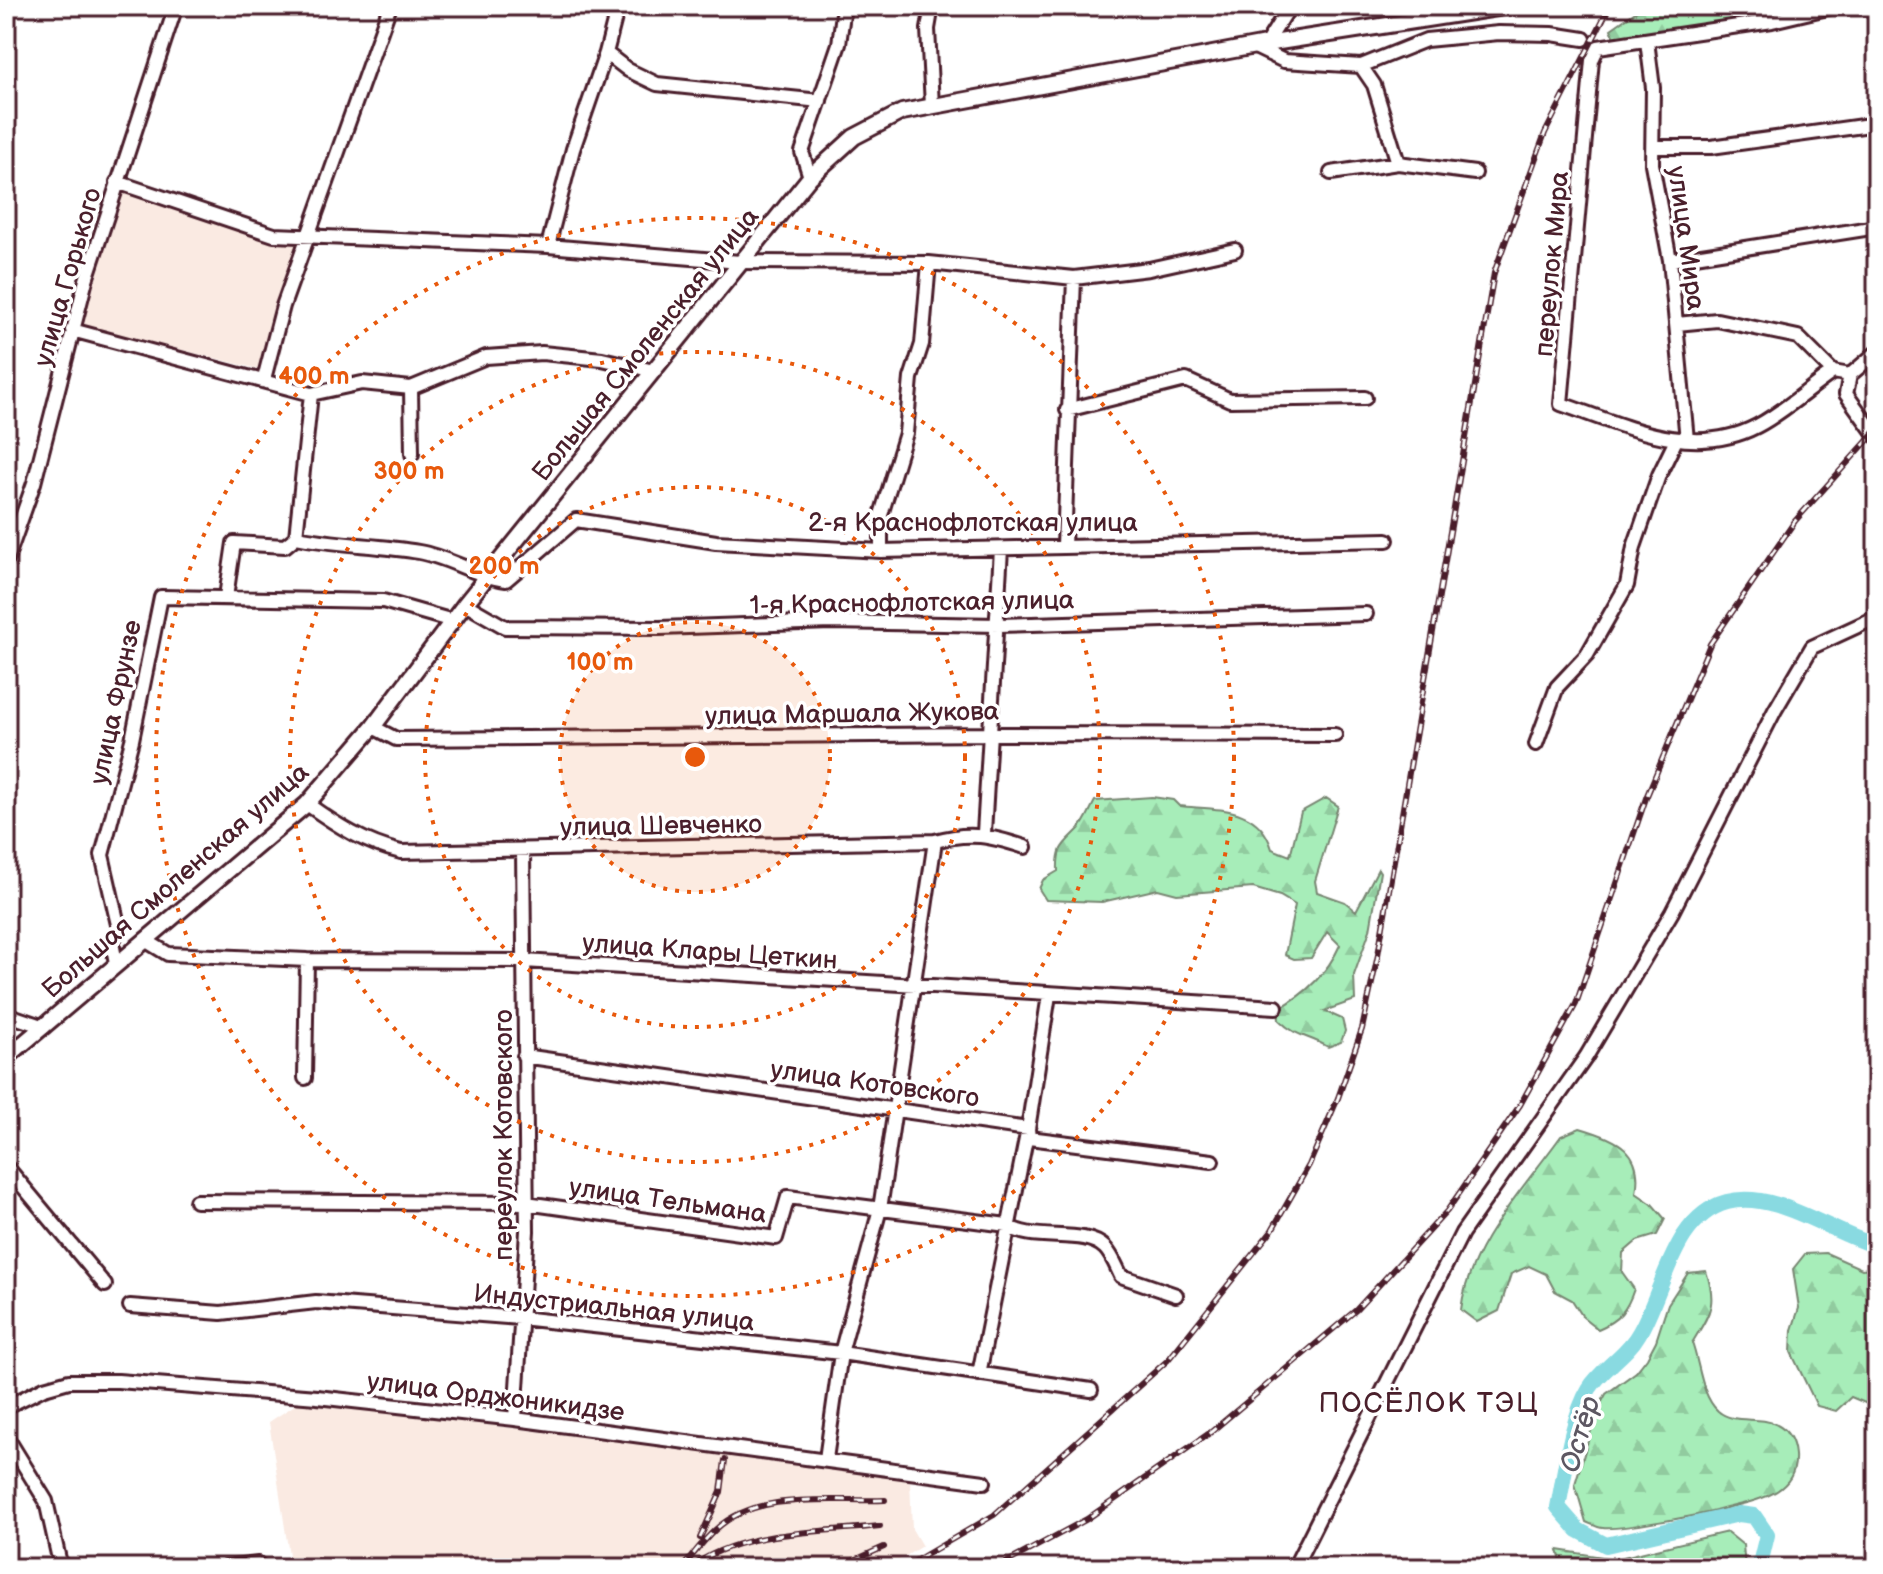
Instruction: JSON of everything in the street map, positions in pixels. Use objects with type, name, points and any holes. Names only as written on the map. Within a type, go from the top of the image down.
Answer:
[{"type":"main road","name":"Большая Смоленская улица","points":[[6,1058],[307,804],[373,727],[465,604],[740,262],[810,177],[854,137],[902,112],[932,106],[1260,45],[1510,6]]},
{"type":"street","name":"улица Горького","points":[[6,562],[34,483],[72,330],[117,182],[176,6]]},
{"type":"street","points":[[264,379],[283,306],[390,6]]},
{"type":"street","points":[[548,246],[573,149],[606,53],[618,6]]},
{"type":"street","points":[[810,177],[802,152],[839,44],[844,6]]},
{"type":"street","points":[[932,6],[928,29],[932,106]]},
{"type":"street","points":[[1290,6],[1260,45],[1284,61],[1361,66],[1426,40],[1499,33],[1552,34],[1584,39]]},
{"type":"street","points":[[1647,41],[1772,21],[1836,6]]},
{"type":"street","name":"улица Мира","points":[[1536,744],[1557,687],[1587,655],[1627,585],[1639,533],[1682,440],[1677,324],[1670,260],[1652,164],[1655,147],[1647,41]]},
{"type":"street","name":"переулок Мира","points":[[1647,41],[1598,47],[1592,60],[1561,404],[1682,440]]},
{"type":"street","points":[[606,53],[628,70],[657,84],[820,101]]},
{"type":"street","points":[[1361,66],[1374,85],[1385,112],[1398,163]]},
{"type":"street","points":[[1655,147],[1711,147],[1877,124]]},
{"type":"street","points":[[1331,173],[1398,163],[1475,173]]},
{"type":"street","points":[[117,182],[274,235],[548,246],[740,262],[929,263],[1074,278],[1149,269],[1235,250]]},
{"type":"street","points":[[1670,260],[1877,227]]},
{"type":"street","points":[[881,551],[881,515],[906,433],[911,378],[922,344],[929,263]]},
{"type":"street","points":[[1064,546],[1074,278]]},
{"type":"street","points":[[1677,324],[1717,320],[1798,337],[1833,372],[1850,375]]},
{"type":"street","points":[[72,330],[311,394],[362,383],[411,388],[486,357],[542,353],[602,359],[654,371]]},
{"type":"street","points":[[1877,352],[1850,375],[1846,394],[1877,437]]},
{"type":"street","points":[[1682,440],[1712,441],[1756,426],[1833,372]]},
{"type":"street","points":[[1067,410],[1186,380],[1230,400],[1365,398]]},
{"type":"street","points":[[411,388],[412,454]]},
{"type":"street","points":[[226,597],[234,543],[285,546],[296,537],[311,394]]},
{"type":"street","name":"2-я Краснофлотская улица","points":[[487,578],[506,580],[576,520],[716,542],[881,551],[1387,540]]},
{"type":"street","points":[[296,537],[338,545],[421,552],[487,578]]},
{"type":"street","points":[[984,833],[999,625],[1001,549]]},
{"type":"street","name":"улица Фрунзе","points":[[116,963],[112,942],[119,929],[102,855],[132,740],[161,597],[383,601],[453,621]]},
{"type":"street","name":"1-я Краснофлотская улица","points":[[465,604],[505,627],[675,627],[831,622],[999,625],[1366,614]]},
{"type":"street","points":[[1294,1568],[1462,1233],[1586,1057],[1672,912],[1775,710],[1812,647],[1877,617]]},
{"type":"street","name":"улица Маршала Жукова","points":[[373,727],[396,739],[992,734],[1335,735]]},
{"type":"street","name":"улица Шевченко","points":[[307,804],[350,834],[376,846],[401,852],[935,841],[960,834],[984,833],[1025,847]]},
{"type":"street","points":[[826,1459],[841,1353],[880,1209],[935,841]]},
{"type":"street","name":"переулок Котовского","points":[[515,1419],[520,1318],[524,1306],[526,1203],[523,850]]},
{"type":"street","name":"улица Клары Цеткин","points":[[145,940],[168,954],[307,960],[524,961],[1276,1007]]},
{"type":"street","points":[[305,1078],[307,960]]},
{"type":"street","points":[[979,1374],[1028,1129],[1049,995]]},
{"type":"street","points":[[6,1014],[44,1027]]},
{"type":"street","name":"улица Котовского","points":[[524,1056],[894,1107],[1028,1129],[1029,1138],[1212,1161]]},
{"type":"street","points":[[6,1166],[105,1285]]},
{"type":"street","name":"улица Тельмана","points":[[196,1201],[526,1203],[776,1238],[788,1197],[1007,1225],[1040,1235],[1085,1239],[1104,1247],[1121,1276],[1176,1295]]},
{"type":"street","name":"Индустриальная улица","points":[[130,1306],[221,1313],[316,1302],[520,1318],[841,1353],[1091,1390]]},
{"type":"street","name":"улица Орджоникидзе","points":[[6,1407],[44,1388],[69,1381],[118,1381],[317,1397],[515,1419],[984,1482]]},
{"type":"street","points":[[6,1436],[46,1501],[61,1568]]},
{"type":"street","points":[[226,1568],[258,1564],[259,1568]]},
{"type":"shaded area","points":[[122,192],[271,242],[298,244],[258,369],[82,325]]},
{"type":"shaded area","points":[[301,1401],[910,1479],[912,1529],[922,1546],[886,1568],[291,1568],[269,1422]]},
{"type":"green space","points":[[1644,6],[1861,6],[1615,38],[1611,29]]},
{"type":"green space","points":[[1152,797],[1173,800],[1179,806],[1235,812],[1247,817],[1266,835],[1272,849],[1290,856],[1301,812],[1326,798],[1338,806],[1315,881],[1317,892],[1345,902],[1356,911],[1378,869],[1380,872],[1370,930],[1354,975],[1355,1000],[1324,1011],[1342,1019],[1345,1031],[1341,1042],[1328,1047],[1297,1033],[1279,1020],[1278,1009],[1315,982],[1340,945],[1327,932],[1311,958],[1294,959],[1285,955],[1295,905],[1280,896],[1253,888],[1177,894],[1158,889],[1102,902],[1046,900],[1039,889],[1043,880],[1058,871],[1062,847],[1081,826],[1095,801]]},
{"type":"green space","points":[[1580,1128],[1617,1142],[1625,1149],[1636,1167],[1636,1193],[1652,1204],[1665,1219],[1657,1235],[1637,1241],[1623,1253],[1622,1272],[1634,1289],[1628,1303],[1617,1318],[1598,1329],[1583,1317],[1572,1300],[1555,1291],[1546,1274],[1529,1266],[1511,1274],[1499,1311],[1477,1322],[1461,1310],[1474,1263],[1500,1218],[1561,1136]]},
{"type":"green space","points":[[1826,1253],[1862,1269],[1877,1267],[1877,1447],[1870,1405],[1851,1397],[1836,1411],[1817,1406],[1791,1352],[1792,1330],[1799,1308],[1793,1269],[1805,1254]]},
{"type":"green space","points":[[1706,1271],[1710,1283],[1710,1309],[1692,1343],[1704,1388],[1712,1404],[1724,1415],[1770,1422],[1788,1434],[1795,1455],[1789,1480],[1770,1495],[1757,1500],[1696,1515],[1612,1528],[1586,1522],[1575,1484],[1597,1411],[1606,1394],[1636,1372],[1647,1358],[1668,1304],[1688,1273]]},
{"type":"green space","points":[[1727,1532],[1743,1545],[1745,1568],[1563,1568],[1558,1550],[1615,1559]]},
{"type":"waterway","name":"Остёр","points":[[1759,1568],[1767,1535],[1754,1516],[1739,1514],[1606,1545],[1578,1530],[1558,1507],[1569,1446],[1583,1401],[1594,1382],[1638,1335],[1682,1240],[1708,1210],[1727,1202],[1764,1202],[1784,1207],[1877,1246]]},
{"type":"railway","points":[[903,1568],[994,1515],[1168,1360],[1272,1230],[1309,1165],[1338,1098],[1362,1029],[1378,955],[1494,273],[1545,133],[1610,6]]},
{"type":"railway","points":[[996,1568],[1087,1519],[1211,1432],[1356,1310],[1447,1211],[1520,1105],[1576,1004],[1646,798],[1710,644],[1795,521],[1877,430]]},
{"type":"railway","points":[[700,1538],[721,1492],[725,1460]]},
{"type":"railway","points":[[682,1568],[715,1530],[732,1517],[752,1509],[796,1501],[885,1500]]},
{"type":"railway","points":[[690,1568],[710,1555],[756,1539],[880,1526]]},
{"type":"railway","points":[[837,1568],[884,1547]]},
{"type":"district","name":"ПОСЁЛОК ТЭЦ","points":[[1429,1402]]}]
